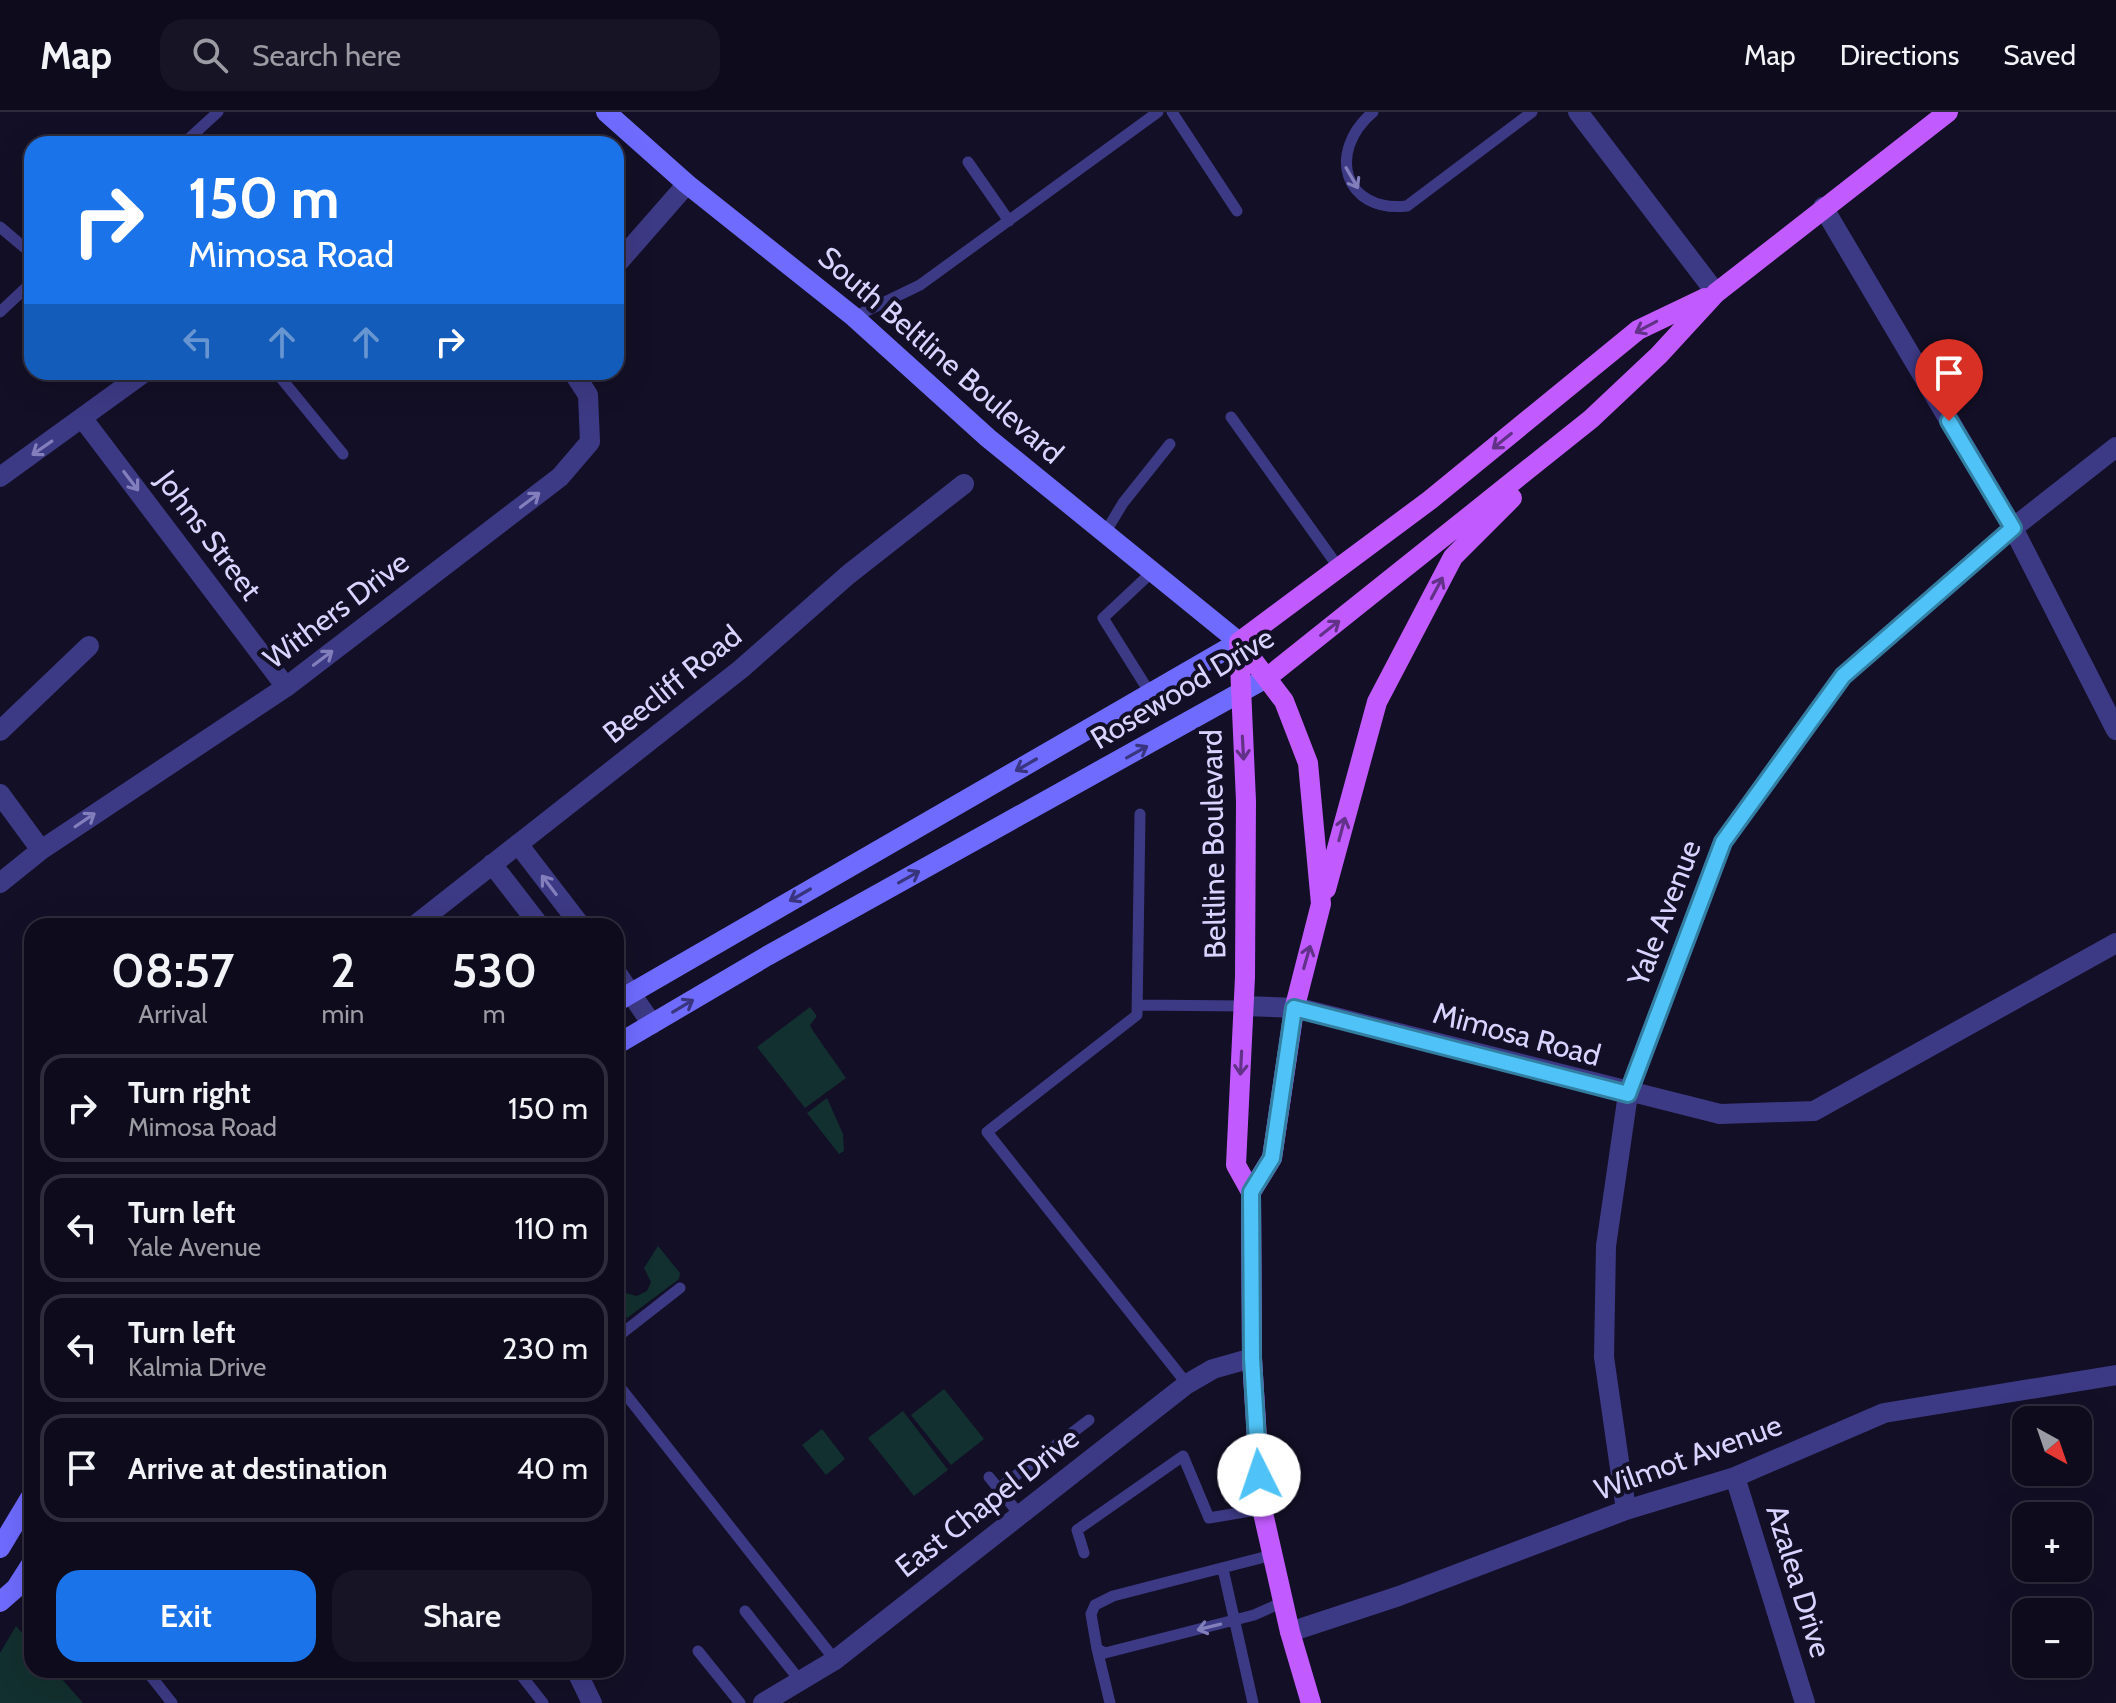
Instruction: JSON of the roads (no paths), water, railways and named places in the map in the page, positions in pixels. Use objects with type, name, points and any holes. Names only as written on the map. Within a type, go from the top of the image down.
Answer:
[{"type":"main road","name":"South Beltline Boulevard","points":[[606,112],[687,184],[854,317],[988,438],[1239,642]]},
{"type":"main road","name":"Rosewood Drive","points":[[624,1035],[652,1024],[767,956],[1268,677],[1591,419],[1659,355],[1716,293],[1948,112]]},
{"type":"main road","name":"Rosewood Drive","points":[[624,997],[1239,642],[1430,500],[1638,330],[1716,293]]},
{"type":"main road","points":[[1251,1192],[1272,1158],[1294,1008],[1377,702],[1453,557],[1591,419]]},
{"type":"main road","points":[[1239,642],[1284,701],[1308,763],[1321,904]]},
{"type":"main road","name":"Beltline Boulevard","points":[[1239,642],[1246,801],[1244,1006],[1236,1165],[1251,1192],[1252,1358],[1262,1509],[1290,1632],[1311,1703]]},
{"type":"main road","points":[[0,1548],[24,1508]]},
{"type":"main road","points":[[0,1602],[16,1588],[24,1576]]},
{"type":"street","points":[[1578,112],[1716,293]]},
{"type":"street","points":[[624,256],[687,184]]},
{"type":"street","points":[[1823,207],[2013,528],[2116,730]]},
{"type":"street","points":[[0,477],[134,380]]},
{"type":"street","name":"Withers Drive","points":[[0,883],[41,850],[286,687],[560,477],[590,442],[588,395],[578,380]]},
{"type":"street","name":"Johns Street","points":[[83,419],[286,687]]},
{"type":"street","name":"Yale Avenue","points":[[1626,1510],[1604,1357],[1606,1246],[1628,1094],[1723,842],[1843,676],[2013,528],[2116,447]]},
{"type":"street","name":"Beecliff Road","points":[[424,918],[741,669],[849,574],[964,484]]},
{"type":"street","points":[[0,731],[89,646]]},
{"type":"street","points":[[0,794],[41,850]]},
{"type":"street","points":[[518,844],[575,918]]},
{"type":"street","points":[[492,864],[534,918]]},
{"type":"street","name":"Mimosa Road","points":[[1244,1006],[1294,1008],[1628,1094],[1720,1114],[1814,1111],[2116,943]]},
{"type":"street","points":[[624,997],[652,1024]]},
{"type":"street","name":"East Chapel Drive","points":[[763,1703],[835,1660],[1187,1384],[1213,1369],[1252,1358]]},
{"type":"street","name":"Wilmot Avenue","points":[[1290,1632],[1399,1596],[1626,1510],[1735,1477],[1884,1413],[2116,1375]]},
{"type":"street","name":"Azalea Drive","points":[[1735,1477],[1805,1703]]},
{"type":"street","points":[[580,1678],[592,1703]]},
{"type":"lane","points":[[192,136],[217,112]]},
{"type":"lane","points":[[854,317],[920,285],[1158,112]]},
{"type":"lane","points":[[1172,112],[1237,211]]},
{"type":"lane","points":[[1373,112],[1358,125],[1346,146],[1345,169],[1367,201],[1387,208],[1407,206],[1532,112]]},
{"type":"lane","points":[[968,162],[1009,221]]},
{"type":"lane","points":[[0,227],[24,247]]},
{"type":"lane","points":[[0,312],[24,290]]},
{"type":"lane","points":[[283,380],[343,454]]},
{"type":"lane","points":[[1231,417],[1339,568]]},
{"type":"lane","points":[[1105,533],[1123,503],[1170,444]]},
{"type":"lane","points":[[1150,693],[1103,618],[1152,572]]},
{"type":"lane","points":[[1140,814],[1137,1015],[987,1132],[1187,1384]]},
{"type":"lane","points":[[1137,1005],[1244,1006]]},
{"type":"lane","points":[[624,1332],[680,1288]]},
{"type":"lane","points":[[624,1392],[835,1660]]},
{"type":"lane","points":[[998,1489],[1089,1420]]},
{"type":"lane","points":[[1084,1553],[1077,1530],[1183,1456],[1209,1518],[1262,1509]]},
{"type":"lane","points":[[989,1477],[1020,1515]]},
{"type":"lane","points":[[1110,1703],[1091,1614],[1095,1605],[1113,1596],[1272,1555]]},
{"type":"lane","points":[[1223,1569],[1253,1703]]},
{"type":"lane","points":[[1097,1649],[1105,1653],[1234,1620],[1283,1602]]},
{"type":"lane","points":[[745,1611],[801,1683]]},
{"type":"lane","points":[[698,1651],[740,1703]]},
{"type":"lane","points":[[152,1678],[172,1703]]},
{"type":"lane","points":[[523,1678],[543,1703]]}]
